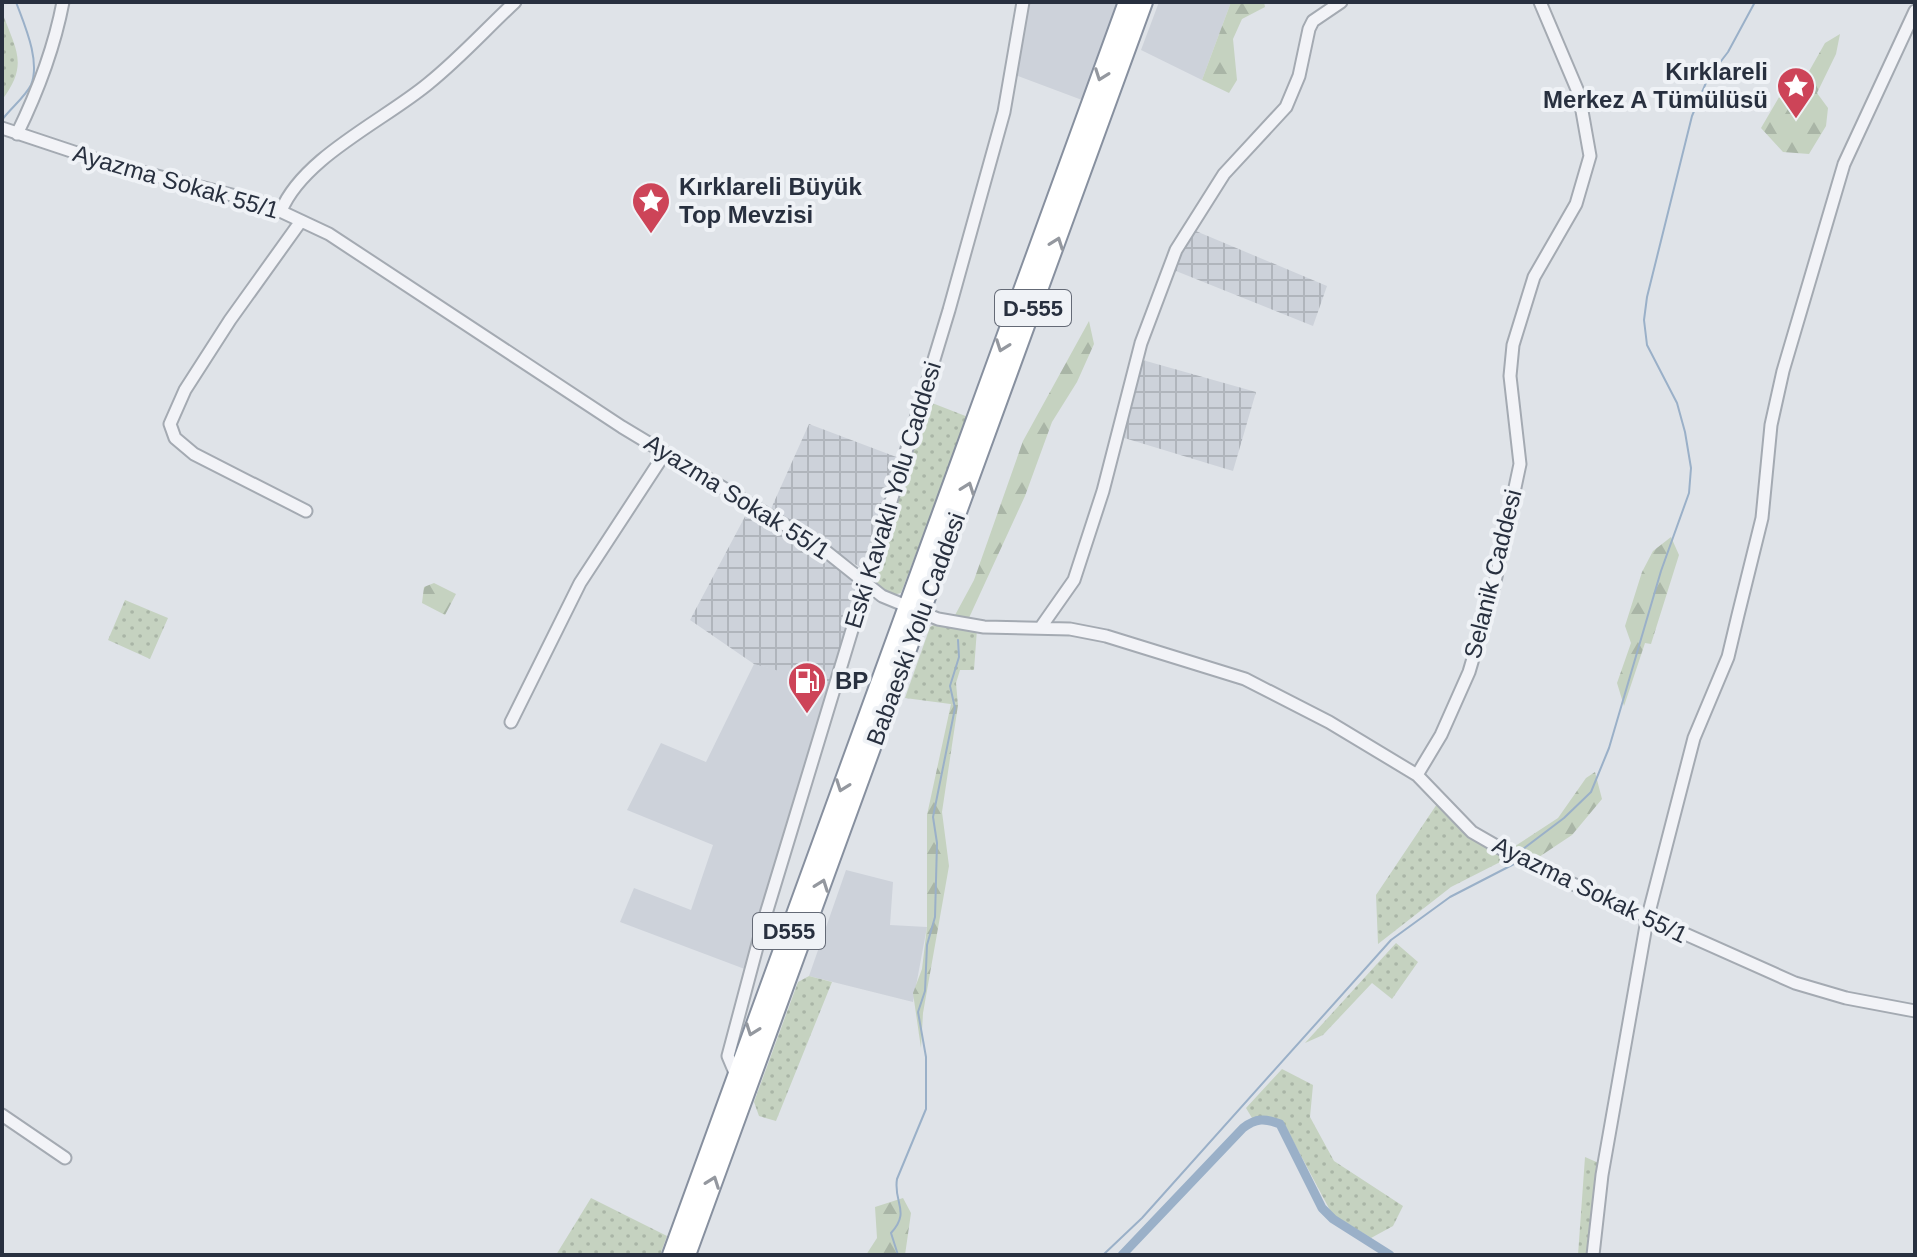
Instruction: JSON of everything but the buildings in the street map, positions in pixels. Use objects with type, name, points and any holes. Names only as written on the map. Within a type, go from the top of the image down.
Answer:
[{"type":"highway","name":"Babaeski Yolu Caddesi","points":[[687,1255],[1127,2]]},
{"type":"highway","name":"Babaeski Yolu Caddesi","points":[[671,1255],[736,1075],[1144,2]]},
{"type":"street","points":[[17,134],[40,88],[57,35],[63,2]]},
{"type":"street","points":[[281,211],[289,192],[310,173],[430,82],[515,2]]},
{"type":"street","name":"Eski Kavaklı Yolu Caddesi","points":[[736,1075],[728,1056],[765,917],[996,143],[1023,2]]},
{"type":"street","points":[[1041,627],[1074,580],[1105,482],[1141,343],[1176,250],[1224,174],[1286,107],[1299,76],[1313,21],[1341,2]]},
{"type":"street","name":"Selanik Caddesi","points":[[1417,775],[1441,735],[1469,672],[1493,591],[1520,464],[1510,376],[1513,345],[1534,277],[1576,204],[1590,156],[1579,94],[1540,2]]},
{"type":"street","points":[[1593,1255],[1602,1175],[1647,920],[1694,738],[1728,657],[1762,518],[1771,425],[1809,277],[1844,164],[1915,11]]},
{"type":"street","name":"Ayazma Sokak 55/1","points":[[3,128],[110,164],[281,211],[329,234],[665,453],[818,545],[882,596],[915,611],[984,627],[1041,627],[1106,636],[1245,679],[1329,722],[1417,775],[1472,832],[1526,863],[1647,920],[1795,983],[1846,998],[1915,1011]]},
{"type":"street","points":[[301,221],[215,343],[185,390],[170,424],[175,438],[194,454],[306,511]]},
{"type":"street","points":[[511,722],[574,594],[665,453]]},
{"type":"street","points":[[2,1115],[65,1158]]},
{"type":"shaded area","points":[[1028,2],[1118,2],[1082,100],[1013,74]]},
{"type":"shaded area","points":[[1159,2],[1231,2],[1202,80],[1141,50]]},
{"type":"shaded area","points":[[1191,229],[1327,286],[1313,326],[1171,269]]},
{"type":"shaded area","points":[[1139,359],[1256,392],[1233,471],[1121,437]]},
{"type":"shaded area","points":[[809,424],[899,458],[866,571],[770,511]]},
{"type":"shaded area","points":[[749,509],[818,548],[862,584],[834,686],[754,664],[690,620]]},
{"type":"shaded area","points":[[754,664],[832,684],[750,971],[620,922],[634,888],[691,910],[713,845],[627,810],[661,743],[706,762]]},
{"type":"shaded area","points":[[846,870],[893,882],[890,925],[927,927],[913,1002],[809,976]]},
{"type":"green space","points":[[1231,2],[1264,2],[1265,7],[1242,19],[1233,39],[1237,80],[1229,93],[1202,80]]},
{"type":"green space","points":[[2,12],[15,47],[18,66],[2,100]]},
{"type":"green space","points":[[1840,34],[1836,54],[1817,93],[1828,108],[1826,126],[1809,154],[1783,152],[1761,128],[1782,92],[1803,82],[1825,43]]},
{"type":"green space","points":[[1089,321],[1094,344],[1077,382],[1052,422],[1025,496],[968,620],[954,617],[974,580],[1023,441]]},
{"type":"green space","points":[[927,401],[968,417],[901,593],[893,595],[877,586],[875,570]]},
{"type":"green space","points":[[1671,537],[1679,555],[1651,644],[1645,643],[1624,706],[1617,683],[1631,643],[1625,626],[1642,572],[1653,551]]},
{"type":"green space","points":[[434,583],[456,594],[445,615],[422,603],[424,587]]},
{"type":"green space","points":[[125,600],[168,618],[150,659],[108,640]]},
{"type":"green space","points":[[937,623],[977,629],[974,670],[960,670],[956,683],[958,705],[905,698],[930,627]]},
{"type":"green space","points":[[951,704],[958,705],[942,812],[949,866],[923,1013],[921,1048],[913,993],[922,969],[927,927],[927,815]]},
{"type":"green space","points":[[1595,772],[1602,799],[1572,835],[1530,863],[1509,850],[1558,818],[1586,778]]},
{"type":"green space","points":[[1439,801],[1510,857],[1451,887],[1378,944],[1376,895]]},
{"type":"green space","points":[[1396,943],[1418,962],[1392,999],[1372,983],[1323,1035],[1305,1043]]},
{"type":"green space","points":[[809,976],[832,982],[776,1121],[759,1116],[754,1102],[798,982]]},
{"type":"green space","points":[[1282,1069],[1313,1085],[1310,1117],[1334,1161],[1403,1206],[1393,1226],[1371,1238],[1332,1214],[1283,1122],[1270,1117],[1252,1118],[1246,1108]]},
{"type":"green space","points":[[1585,1157],[1601,1164],[1590,1255],[1578,1255]]},
{"type":"green space","points":[[591,1198],[667,1236],[660,1255],[556,1255]]},
{"type":"green space","points":[[903,1198],[911,1213],[905,1255],[866,1255],[877,1238],[875,1207]]},
{"type":"waterway","points":[[2,120],[31,85],[34,75],[33,54],[16,2]]},
{"type":"waterway","points":[[1519,852],[1564,818],[1591,792],[1609,748],[1661,571],[1689,493],[1691,468],[1677,403],[1647,345],[1644,320],[1647,297],[1692,116],[1708,78],[1728,52],[1755,2]]},
{"type":"waterway","points":[[898,1255],[891,1233],[901,1213],[897,1179],[926,1109],[926,1057],[918,1012],[925,991],[927,945],[935,917],[937,843],[933,817],[955,708],[950,686],[959,657],[958,640]]},
{"type":"waterway","points":[[1103,1255],[1142,1218],[1391,940],[1450,897],[1514,864]]},
{"type":"waterway","points":[[1122,1255],[1243,1128],[1252,1122],[1265,1120],[1280,1124],[1322,1208],[1333,1219],[1390,1255]]},
{"type":"place","name":"Kırklareli Merkez A Tümülüsü","points":[[1796,120]]},
{"type":"place","name":"Kırklareli Büyük Top Mevzisi","points":[[651,235]]},
{"type":"place","name":"BP","points":[[807,715]]}]
